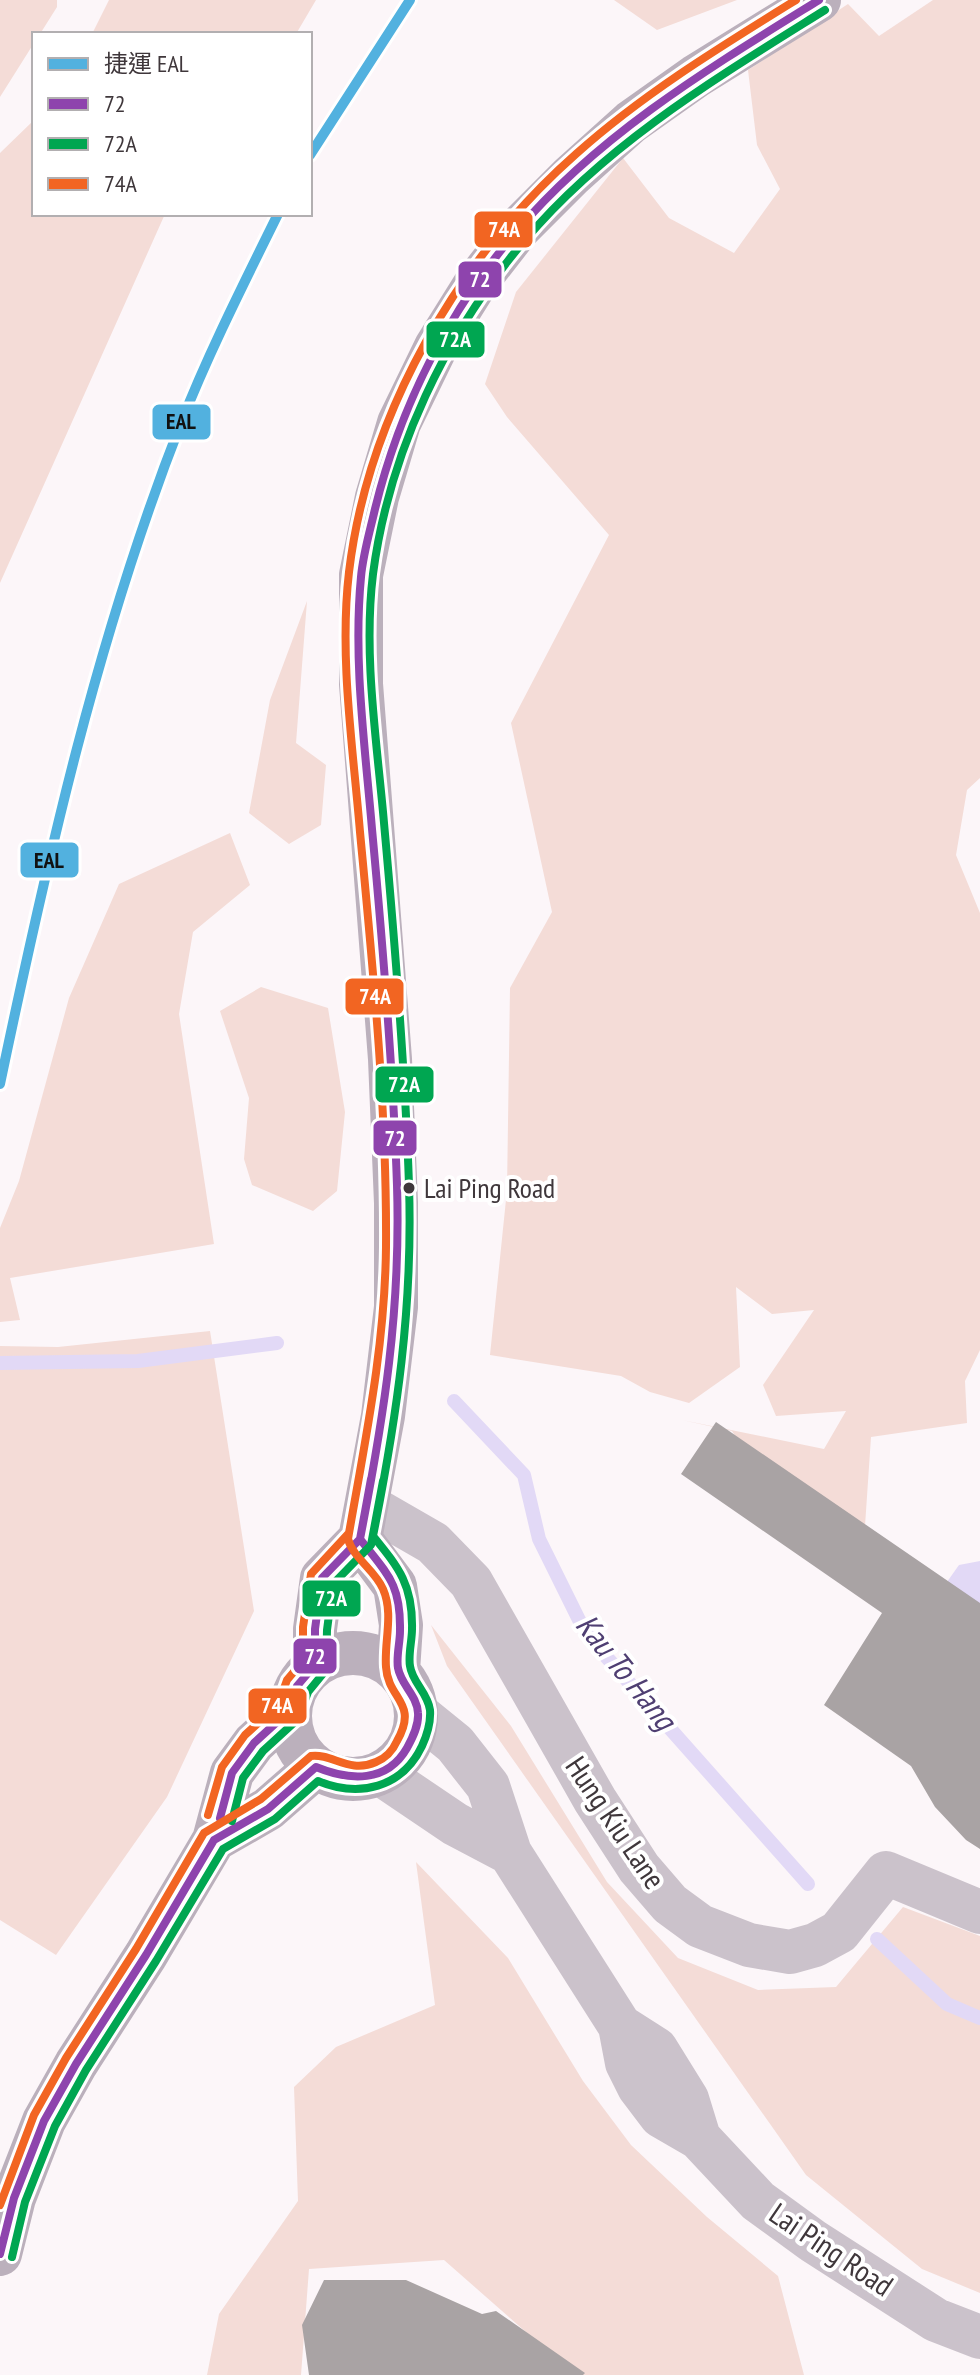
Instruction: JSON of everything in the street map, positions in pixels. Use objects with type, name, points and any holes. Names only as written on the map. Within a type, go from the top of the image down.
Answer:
[{"type":"main road","points":[[315,1665],[315,1629],[322,1578],[363,1522],[383,1416],[396,1307],[396,1203],[390,1059],[361,684],[361,575],[377,497],[399,423],[436,347],[476,283],[518,229],[631,122],[696,76],[819,0]]},
{"type":"main road","points":[[363,1522],[395,1586],[401,1625],[398,1671]]},
{"type":"main road","points":[[0,2254],[14,2198],[44,2121],[214,1840],[232,1773],[254,1743],[288,1712],[297,1686],[315,1665],[339,1654],[359,1653],[381,1660],[398,1671],[410,1689],[418,1714],[408,1749],[394,1764],[381,1774],[348,1779],[316,1767],[304,1756],[288,1712]]},
{"type":"main road","points":[[214,1840],[268,1809],[316,1767]]},
{"type":"street","name":"Hung Kiu Lane","points":[[363,1522],[433,1543],[471,1582],[595,1800],[639,1868],[670,1904],[700,1926],[749,1945],[790,1952],[815,1945],[839,1932],[886,1873],[980,1912]]},
{"type":"street","name":"Lai Ping Road","points":[[418,1714],[455,1744],[488,1786],[510,1853],[620,2026],[656,2049],[687,2099],[699,2138],[758,2201],[813,2241],[936,2320],[980,2337]]},
{"type":"street","name":"Lai Ping Road","points":[[381,1774],[455,1824],[510,1853]]},
{"type":"shaded area","points":[[0,0],[57,0],[57,7],[41,32],[32,32],[32,46],[0,97]]},
{"type":"shaded area","points":[[109,0],[316,0],[297,32],[93,32]]},
{"type":"shaded area","points":[[614,0],[737,0],[657,30]]},
{"type":"shaded area","points":[[933,0],[980,0],[980,778],[967,790],[956,855],[980,913],[980,1350],[965,1381],[967,1423],[871,1437],[865,1526],[746,1453],[732,1431],[682,1420],[824,1449],[846,1411],[776,1416],[763,1385],[814,1310],[772,1314],[736,1287],[740,1367],[689,1403],[650,1392],[621,1376],[490,1355],[507,1190],[510,988],[552,912],[511,723],[609,535],[507,417],[485,384],[516,292],[623,158],[669,218],[734,253],[780,189],[757,145],[748,70],[848,4],[879,36]]},
{"type":"shaded area","points":[[32,122],[32,216],[164,216],[0,583],[0,153]]},
{"type":"shaded area","points":[[307,601],[296,743],[326,765],[321,825],[289,844],[249,813],[270,700]]},
{"type":"shaded area","points":[[230,833],[250,885],[193,932],[179,1014],[214,1244],[10,1278],[20,1320],[0,1322],[0,1228],[19,1181],[69,998],[119,884]]},
{"type":"shaded area","points":[[261,987],[328,1008],[345,1112],[337,1191],[313,1211],[252,1185],[244,1159],[249,1098],[220,1011]]},
{"type":"shaded area","points":[[210,1331],[254,1611],[167,1797],[56,1955],[0,1920],[0,1346],[58,1347]]},
{"type":"shaded area","points":[[980,1561],[980,1616],[942,1589],[959,1565]]},
{"type":"shaded area","points":[[431,1625],[511,1726],[607,1882],[678,1958],[758,1990],[836,1987],[903,1907],[980,1936],[980,2293],[922,2269],[806,2175],[447,1666]]},
{"type":"shaded area","points":[[416,1862],[508,1958],[583,2081],[631,2145],[707,2217],[778,2276],[804,2375],[575,2375],[444,2260],[309,2269],[301,2375],[207,2375],[219,2314],[298,2201],[294,2087],[336,2047],[435,2005]]},
{"type":"building","points":[[716,1422],[980,1603],[980,1849],[966,1840],[935,1807],[911,1766],[824,1705],[882,1613],[681,1474]]},
{"type":"building","points":[[324,2280],[406,2280],[482,2314],[496,2311],[585,2373],[309,2375],[302,2325]]},
{"type":"waterway","name":"Kau To Hang","points":[[0,1363],[138,1361],[277,1343]]},
{"type":"waterway","name":"Kau To Hang","points":[[454,1401],[524,1475],[539,1539],[586,1634],[808,1884]]},
{"type":"waterway","name":"Kau To Hang","points":[[877,1939],[947,2004],[980,2018]]},
{"type":"metro line","name":"EAL","points":[[312,152],[410,0]]},
{"type":"metro line","name":"EAL","points":[[0,1084],[56,833],[99,667],[124,585],[192,396],[277,216]]},
{"type":"transit line","name":"74A","points":[[0,2205],[34,2115],[204,1833],[261,1799],[311,1756],[326,1757],[349,1765],[366,1765],[389,1753],[403,1728],[404,1709],[388,1678],[386,1667],[386,1598],[379,1582],[354,1552],[348,1539],[378,1357],[386,1247],[378,1039],[348,702],[346,637],[349,572],[359,513],[376,455],[398,398],[425,343],[457,290],[493,241],[533,195],[628,111],[796,0]]},
{"type":"transit line","name":"72","points":[[0,2254],[14,2198],[44,2121],[214,1840],[268,1809],[316,1767],[354,1776],[367,1776],[389,1768],[407,1748],[418,1722],[415,1701],[398,1668],[400,1615],[395,1590],[385,1571],[360,1539],[389,1363],[398,1231],[390,1051],[361,703],[359,608],[367,543],[398,434],[429,362],[448,328],[491,263],[548,197],[583,164],[658,104],[819,0]]},
{"type":"transit line","name":"72A","points":[[12,2257],[25,2202],[55,2126],[86,2070],[223,1849],[275,1819],[318,1781],[349,1789],[378,1786],[391,1780],[413,1760],[428,1729],[429,1704],[410,1666],[412,1614],[407,1589],[397,1568],[373,1536],[402,1362],[410,1230],[399,1004],[372,698],[370,605],[381,528],[407,439],[446,354],[470,314],[496,276],[557,205],[628,142],[666,114],[825,10]]},
{"type":"transit line","name":"74A","points":[[208,1815],[222,1767],[245,1735],[278,1705],[287,1680],[303,1661],[303,1627],[311,1574],[349,1533],[359,1477]]},
{"type":"transit line","name":"72","points":[[220,1818],[232,1773],[254,1743],[288,1712],[297,1686],[315,1665],[315,1629],[322,1578],[360,1539],[371,1479]]},
{"type":"transit line","name":"72A","points":[[232,1821],[243,1778],[263,1751],[298,1719],[308,1692],[326,1670],[333,1584],[371,1545],[383,1481]]},
{"type":"place","name":"Lai Ping Road","points":[[409,1188]]}]
